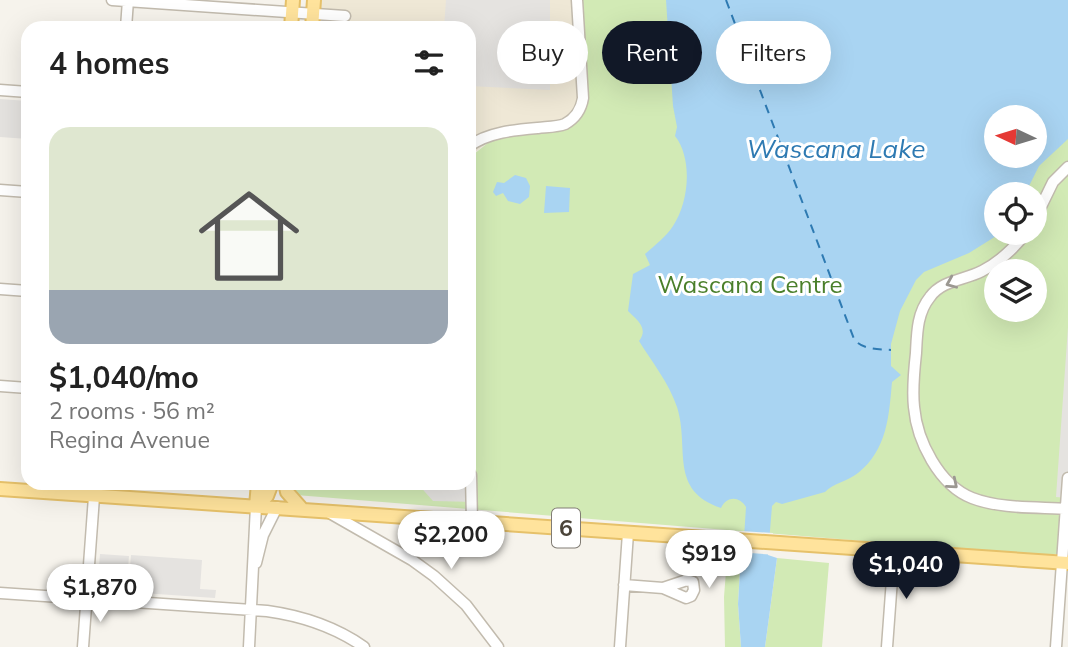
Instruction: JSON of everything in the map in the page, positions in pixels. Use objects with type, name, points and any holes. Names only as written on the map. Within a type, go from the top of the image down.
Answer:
[{"type":"main road","name":"6","points":[[0,489],[21,489]]},
{"type":"main road","name":"6","points":[[104,490],[256,506],[1065,563]]},
{"type":"main road","points":[[256,506],[257,490]]},
{"type":"main road","points":[[256,506],[269,490]]},
{"type":"main road","points":[[287,490],[302,509]]},
{"type":"street","points":[[111,0],[313,7],[345,16]]},
{"type":"street","points":[[476,142],[509,130],[559,125],[575,117],[581,109],[583,98],[577,0]]},
{"type":"street","points":[[127,21],[128,1]]},
{"type":"street","points":[[0,90],[21,92]]},
{"type":"street","points":[[1047,194],[1053,182],[1068,167]]},
{"type":"street","points":[[0,190],[21,192]]},
{"type":"street","points":[[1014,245],[982,272],[948,283],[932,293],[923,306],[918,330],[914,409],[927,449],[942,475],[954,487],[972,498],[994,503],[1067,509]]},
{"type":"street","points":[[0,289],[21,290]]},
{"type":"street","points":[[0,386],[21,388]]},
{"type":"street","points":[[1056,647],[1065,563],[1068,478]]},
{"type":"street","points":[[83,647],[94,490]]},
{"type":"street","points":[[472,490],[472,522]]},
{"type":"street","points":[[249,647],[256,506]]},
{"type":"street","points":[[254,570],[266,529],[277,507]]},
{"type":"street","points":[[327,511],[412,560],[434,576],[466,605],[498,647]]},
{"type":"street","points":[[368,536],[370,514]]},
{"type":"street","points":[[620,647],[631,533]]},
{"type":"street","points":[[887,647],[888,552]]},
{"type":"street","points":[[624,585],[663,588]]},
{"type":"street","points":[[0,593],[292,614],[335,630],[364,647]]},
{"type":"shaded area","points":[[317,0],[574,0],[576,21],[497,21],[497,84],[581,84],[582,97],[578,108],[554,123],[509,126],[476,152],[476,21],[316,21]]},
{"type":"shaded area","points":[[446,0],[550,0],[550,21],[497,21],[497,84],[550,84],[550,90],[476,86],[476,21],[444,21]]},
{"type":"shaded area","points":[[0,99],[21,100],[21,138],[0,137]]},
{"type":"shaded area","points":[[1068,327],[1068,498],[1056,497]]},
{"type":"shaded area","points":[[423,490],[472,490],[476,502],[433,501]]},
{"type":"shaded area","points":[[100,554],[129,556],[126,592],[97,590]]},
{"type":"shaded area","points":[[131,555],[202,560],[200,589],[216,590],[215,598],[128,592]]},
{"type":"green space","name":"Wascana Centre","points":[[574,0],[1068,0],[1068,554],[1024,554],[296,495],[292,490],[476,490],[476,152],[509,126],[554,123],[572,115],[581,97],[580,84],[588,84],[588,21],[576,21]]},
{"type":"green space","points":[[733,552],[741,552],[738,604],[741,647],[725,647],[724,597],[727,558]]},
{"type":"green space","points":[[777,558],[829,563],[822,647],[765,647]]},
{"type":"water","name":"Wascana Lake","points":[[666,0],[1068,0],[1068,139],[1047,159],[1047,105],[984,105],[984,168],[1038,168],[1031,182],[984,182],[984,244],[924,272],[916,280],[900,311],[891,344],[891,366],[901,375],[892,382],[885,432],[868,464],[854,476],[825,492],[782,504],[776,502],[772,506],[768,555],[777,558],[765,647],[741,647],[738,604],[746,507],[733,499],[726,501],[721,508],[704,500],[687,479],[680,422],[674,398],[639,341],[643,332],[641,324],[628,311],[633,274],[650,265],[645,254],[673,226],[683,205],[686,168],[685,156],[675,136],[677,127],[672,84],[702,84],[702,21],[667,21]]},
{"type":"water","points":[[515,175],[526,178],[530,186],[529,197],[520,204],[508,201],[503,193],[496,196],[493,192],[497,182],[504,183]]},
{"type":"water","points":[[546,186],[570,188],[569,212],[544,213]]},
{"type":"pier","points":[[741,531],[773,533],[772,553],[777,555],[737,552],[740,550]]},
{"type":"ferry route","points":[[726,0],[854,339],[866,347],[891,350]]}]
